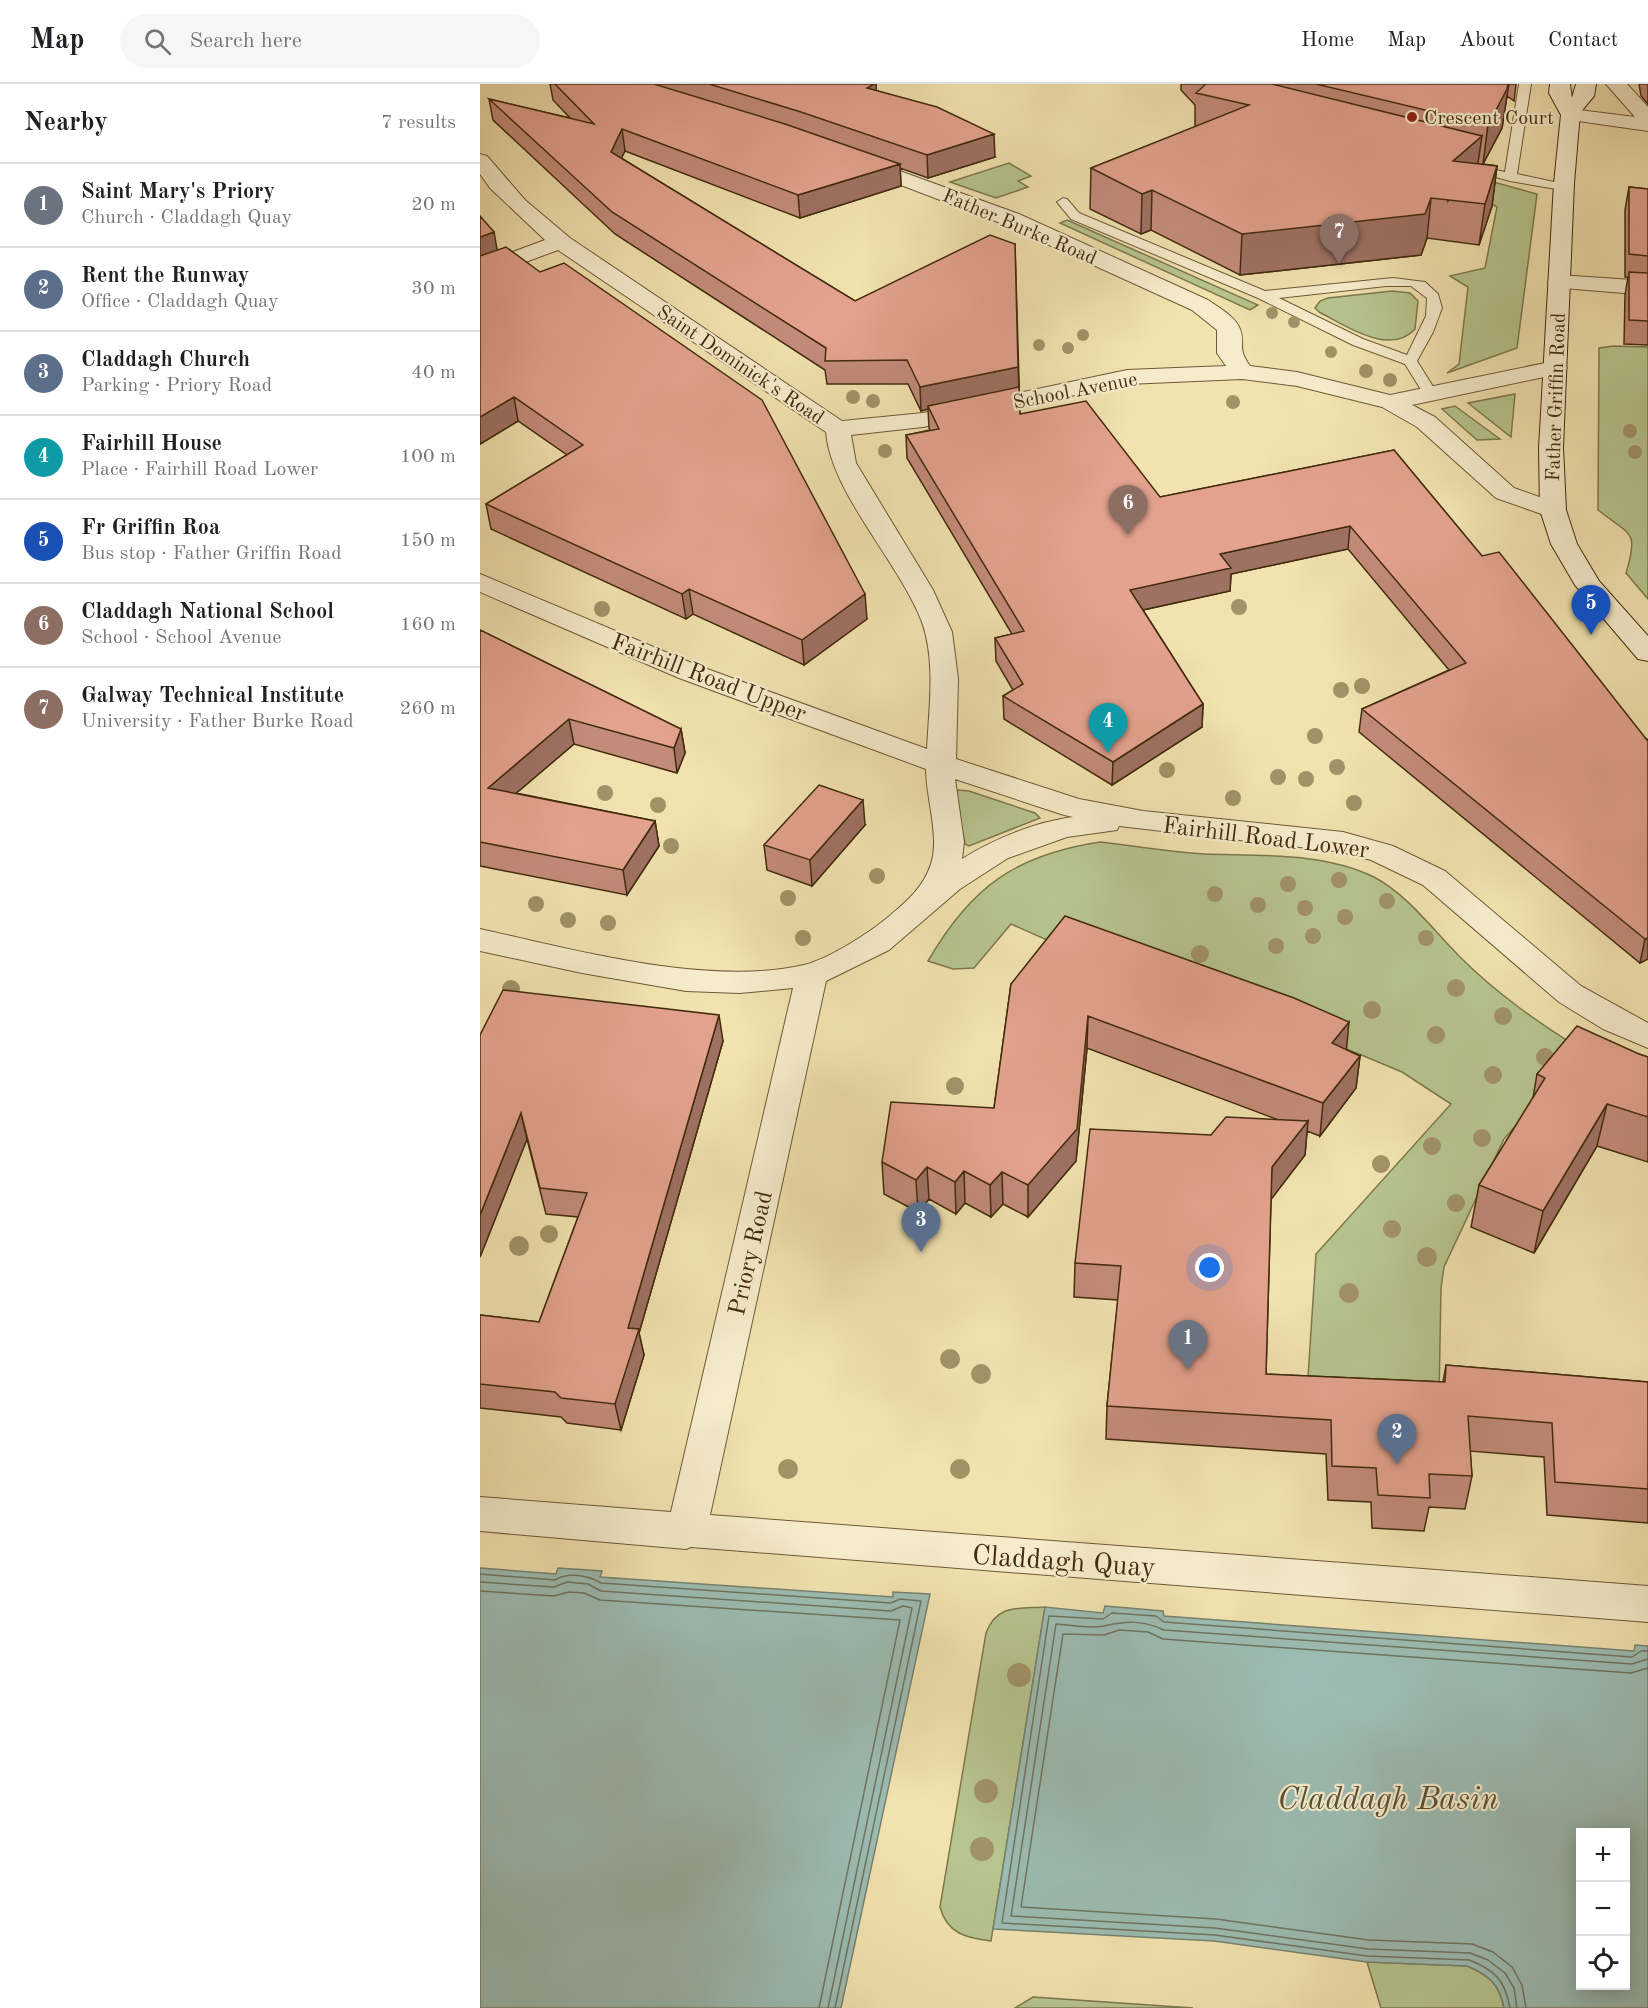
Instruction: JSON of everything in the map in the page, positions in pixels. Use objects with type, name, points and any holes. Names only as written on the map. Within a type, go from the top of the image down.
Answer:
[{"type":"street","name":"Father Griffin Road","points":[[1560,84],[1559,93],[1571,113]]},
{"type":"street","name":"Father Griffin Road","points":[[1586,84],[1584,96],[1571,113],[1564,188],[1551,448],[1552,510],[1564,544],[1588,585],[1648,653]]},
{"type":"street","points":[[1571,113],[1646,125],[1647,118],[1616,84]]},
{"type":"street","name":"Father Burke Road","points":[[837,154],[1011,219],[1200,305],[1222,320],[1229,330],[1229,353],[1242,372]]},
{"type":"street","name":"Saint Dominick's Road","points":[[480,160],[518,205],[561,242],[774,390],[838,429],[840,452],[844,463],[912,579],[938,631],[941,644],[944,738],[941,764],[950,859],[943,874],[920,906]]},
{"type":"street","points":[[480,272],[561,242]]},
{"type":"street","points":[[1559,282],[1648,288]]},
{"type":"street","points":[[1390,402],[1555,368]]},
{"type":"street","points":[[1242,372],[1297,379],[1390,402],[1426,422],[1505,493],[1552,510]]},
{"type":"street","name":"School Avenue","points":[[838,429],[923,420],[1127,377],[1242,372]]},
{"type":"street","name":"Fairhill Road Upper","points":[[480,582],[689,672],[941,764]]},
{"type":"street","name":"Fairhill Road Lower","points":[[941,764],[1074,808],[1143,821],[1325,840],[1382,853],[1434,878],[1570,994],[1615,1021],[1648,1036]]},
{"type":"street","points":[[480,940],[582,962],[686,980],[740,982],[811,975],[878,942],[920,906],[978,862],[1018,843],[1082,825],[1143,821]]},
{"type":"street","name":"Priory Road","points":[[687,1532],[807,1003],[811,975]]},
{"type":"street","name":"Claddagh Quay","points":[[480,1514],[687,1532],[1648,1604]]},
{"type":"lane","points":[[1510,177],[1525,84]]},
{"type":"lane","points":[[1456,165],[1564,188]]},
{"type":"lane","points":[[1063,202],[1075,216],[1263,295],[1358,342],[1410,361],[1430,393]]},
{"type":"lane","points":[[1263,295],[1394,282],[1408,282],[1421,286],[1432,294],[1436,302],[1430,325],[1410,361]]},
{"type":"green space","points":[[1009,163],[1031,176],[1018,181],[1028,187],[996,198],[950,182]]},
{"type":"green space","points":[[1490,181],[1537,194],[1517,348],[1447,373],[1459,364],[1468,287],[1450,276],[1485,268],[1497,207],[1485,200]]},
{"type":"green space","points":[[1067,220],[1258,305],[1250,310],[1060,223]]},
{"type":"green space","points":[[1392,291],[1410,293],[1418,301],[1415,329],[1405,337],[1393,340],[1367,336],[1315,308],[1320,301],[1328,298]]},
{"type":"green space","points":[[1648,347],[1648,599],[1626,573],[1632,549],[1629,535],[1598,510],[1599,348]]},
{"type":"green space","points":[[1515,394],[1511,437],[1468,403]]},
{"type":"green space","points":[[1455,406],[1500,439],[1477,440],[1442,409]]},
{"type":"green space","points":[[958,790],[969,791],[1035,813],[1040,818],[969,846],[965,844],[955,794]]},
{"type":"green space","points":[[1100,842],[1191,853],[1312,859],[1355,869],[1374,877],[1409,903],[1460,957],[1504,996],[1582,1050],[1504,1139],[1444,1267],[1441,1288],[1439,1398],[1307,1393],[1316,1254],[1451,1104],[1402,1072],[1359,1054],[1065,948],[1011,924],[974,968],[953,969],[928,961],[961,913],[979,894],[998,879],[1043,856]]},
{"type":"green space","points":[[1045,1607],[991,1941],[974,1938],[953,1929],[943,1916],[940,1907],[986,1633],[996,1617],[1002,1613],[1017,1608]]},
{"type":"green space","points":[[1367,1962],[1467,1966],[1482,1973],[1492,1982],[1500,1993],[1504,2008],[1381,2008]]},
{"type":"green space","points":[[1033,1997],[1193,2008],[1015,2008]]},
{"type":"water","points":[[480,1568],[556,1574],[558,1568],[602,1571],[600,1577],[893,1597],[893,1592],[930,1594],[841,2008],[480,2008]]},
{"type":"water","name":"Claddagh Basin","points":[[1105,1606],[1163,1611],[1164,1616],[1634,1651],[1635,1645],[1648,1646],[1648,2008],[1504,2008],[1500,1993],[1492,1982],[1482,1973],[1467,1966],[1367,1962],[1214,1941],[993,1929],[1045,1607],[1103,1613]]},
{"type":"building","points":[[555,84],[654,84],[785,124],[900,164],[798,195],[622,129],[611,152],[855,301],[990,235],[1015,244],[1018,367],[920,387],[907,360],[825,361],[826,348],[612,212],[489,99],[594,124]]},
{"type":"building","points":[[709,84],[874,84],[867,88],[937,107],[994,134],[927,155],[801,112]]},
{"type":"building","points":[[1206,84],[1272,84],[1482,136],[1453,161],[1497,166],[1485,204],[1431,198],[1425,214],[1242,234],[1152,190],[1142,194],[1091,168],[1249,105],[1196,93]]},
{"type":"building","points":[[1316,84],[1508,84],[1488,125]]},
{"type":"building","points":[[1629,187],[1648,189],[1648,256],[1629,254]]},
{"type":"building","points":[[480,216],[494,232],[480,237]]},
{"type":"building","points":[[506,247],[540,272],[564,263],[762,400],[865,594],[802,640],[689,589],[682,594],[486,504],[583,445],[514,397],[480,417],[480,256]]},
{"type":"building","points":[[1629,272],[1648,273],[1648,321],[1629,320]]},
{"type":"building","points":[[1019,387],[1020,414],[1086,401],[1160,497],[1394,450],[1482,556],[1499,552],[1648,739],[1648,938],[1645,939],[1362,709],[1466,663],[1350,526],[1220,554],[1231,568],[1130,590],[1203,704],[1113,762],[1003,696],[1023,684],[995,638],[1024,631],[906,435],[939,429],[928,406]]},
{"type":"building","points":[[480,630],[681,729],[674,748],[569,719],[488,788],[655,821],[623,870],[480,842]]},
{"type":"building","points":[[819,785],[863,800],[810,860],[764,845]]},
{"type":"building","points":[[1065,916],[1294,998],[1349,1022],[1332,1043],[1360,1056],[1323,1103],[1088,1016],[1077,1129],[1028,1185],[1002,1172],[990,1185],[964,1171],[955,1182],[927,1167],[916,1180],[882,1162],[891,1102],[994,1108],[1011,984]]},
{"type":"building","points":[[503,990],[719,1015],[628,1328],[639,1329],[615,1404],[561,1398],[555,1392],[480,1384],[480,1315],[539,1322],[587,1193],[540,1188],[521,1113],[480,1215],[480,1035]]},
{"type":"building","points":[[1577,1026],[1648,1057],[1648,1117],[1607,1104],[1543,1211],[1479,1185],[1545,1078],[1537,1074]]},
{"type":"building","points":[[1226,1117],[1308,1121],[1272,1167],[1266,1374],[1445,1382],[1446,1365],[1648,1382],[1648,1489],[1555,1482],[1552,1423],[1468,1416],[1472,1476],[1429,1474],[1430,1498],[1378,1495],[1376,1468],[1332,1466],[1331,1420],[1107,1406],[1121,1266],[1075,1263],[1090,1129],[1211,1135]]},
{"type":"place","name":"Crescent Court","points":[[1412,117]]},
{"type":"place","name":"Galway Technical Institute","points":[[1339,264]]},
{"type":"place","name":"Claddagh National School","points":[[1128,535]]},
{"type":"place","name":"Fr Griffin Roa","points":[[1591,635]]},
{"type":"place","name":"Fairhill House","points":[[1108,753]]},
{"type":"place","name":"Claddagh Church","points":[[921,1252]]},
{"type":"place","name":"Saint Mary's Priory","points":[[1188,1370]]},
{"type":"place","name":"Rent the Runway","points":[[1397,1464]]}]
